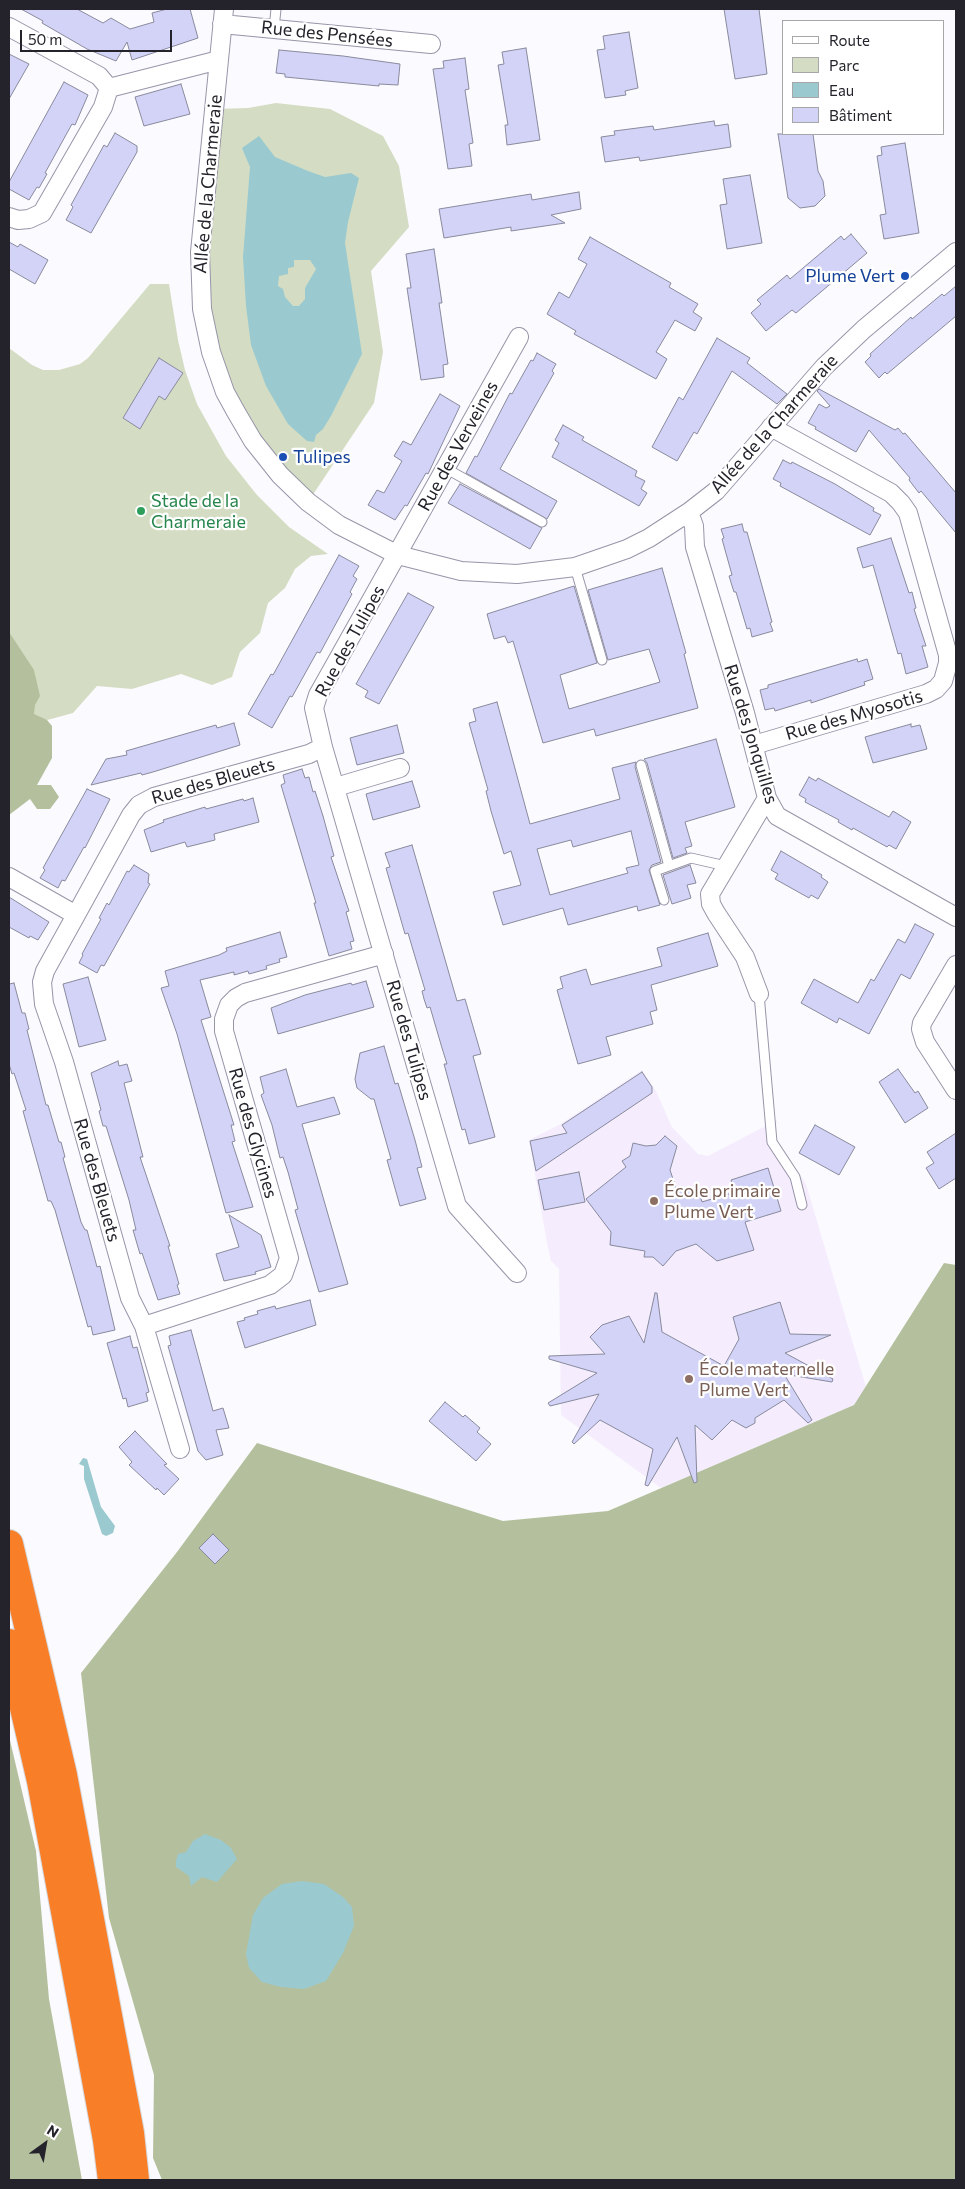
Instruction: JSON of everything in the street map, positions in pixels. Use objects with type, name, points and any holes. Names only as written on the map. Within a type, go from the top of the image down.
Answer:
[{"type":"highway","points":[[9,1544],[63,1775],[130,2133],[135,2180]]},
{"type":"highway","points":[[9,1643],[42,1790],[107,2140],[112,2180]]},
{"type":"street","name":"Rue des Pensées","points":[[223,16],[274,29],[431,44]]},
{"type":"street","name":"Allée de la Charmeraie","points":[[223,16],[200,252],[202,309],[211,352],[225,392],[244,427],[280,475],[308,502],[339,525],[398,555],[462,571],[496,574],[537,572],[575,566],[627,549],[649,538],[689,512],[716,490],[732,474],[801,392],[864,329],[956,252]]},
{"type":"street","points":[[9,27],[99,76],[109,88]]},
{"type":"street","points":[[109,88],[218,60]]},
{"type":"street","points":[[9,217],[18,220],[29,220],[42,213],[103,107],[109,88]]},
{"type":"street","name":"Rue des Verveines","points":[[398,555],[519,336]]},
{"type":"street","name":"Rue des Myosotis","points":[[754,745],[926,694],[936,689],[943,681],[948,662],[948,655],[908,513],[901,503],[891,493],[771,427]]},
{"type":"street","name":"Rue des Jonquilles","points":[[689,512],[694,526],[696,547],[754,745],[767,798],[777,816],[956,917]]},
{"type":"street","name":"Rue des Tulipes","points":[[398,555],[318,695],[314,708],[323,747],[457,1206],[517,1273]]},
{"type":"street","name":"Rue des Bleuets","points":[[180,1449],[144,1326],[130,1298],[64,1062],[44,1004],[42,987],[45,971],[131,815],[144,801],[309,754],[323,747]]},
{"type":"street","points":[[336,787],[400,768]]},
{"type":"street","points":[[759,994],[745,957],[711,904],[710,894],[767,798]]},
{"type":"street","points":[[9,876],[76,915]]},
{"type":"street","name":"Rue des Glycines","points":[[144,1326],[270,1285],[283,1275],[289,1258],[224,1031],[224,1019],[229,1004],[245,993],[384,954]]},
{"type":"street","points":[[956,965],[922,1023],[921,1029],[925,1042],[956,1090]]},
{"type":"lane","points":[[274,29],[276,9]]},
{"type":"lane","points":[[445,468],[542,522]]},
{"type":"lane","points":[[575,566],[602,660]]},
{"type":"lane","points":[[641,765],[669,866]]},
{"type":"lane","points":[[664,900],[656,871],[691,858],[726,866]]},
{"type":"lane","points":[[759,994],[772,1142],[794,1177],[802,1206]]},
{"type":"shaded area","points":[[642,1070],[656,1091],[672,1127],[698,1154],[708,1156],[777,1120],[776,1139],[806,1184],[866,1387],[854,1405],[661,1488],[561,1415],[559,1269],[551,1261],[529,1140],[559,1125]]},
{"type":"green space","points":[[276,103],[330,109],[383,136],[399,166],[409,227],[371,271],[383,352],[374,403],[308,502],[236,412],[202,309],[214,109],[248,108]]},
{"type":"green space","name":"Stade de la Charmeraie","points":[[150,284],[169,284],[185,370],[197,404],[226,456],[257,495],[289,527],[328,554],[311,556],[295,569],[285,588],[268,603],[260,633],[240,652],[232,677],[212,685],[181,674],[132,689],[97,686],[73,713],[40,722],[9,699],[9,348],[32,365],[43,370],[59,370],[80,364],[88,358]]},
{"type":"green space","points":[[9,632],[34,670],[40,696],[35,705],[34,714],[47,720],[52,726],[52,758],[37,785],[51,785],[59,797],[50,809],[37,809],[30,799],[9,815]]},
{"type":"green space","points":[[944,1263],[956,1265],[956,2180],[162,2180],[153,2158],[154,2075],[109,1918],[81,1673],[177,1552],[257,1443],[503,1521],[608,1511],[854,1405]]},
{"type":"green space","points":[[9,1736],[36,1851],[49,1999],[82,2180],[9,2180]]},
{"type":"water","points":[[259,136],[275,157],[308,171],[325,177],[351,173],[359,178],[345,243],[362,354],[331,416],[323,429],[316,435],[314,442],[307,441],[288,424],[266,386],[251,345],[243,257],[250,167],[242,148]],"holes":[[[294,260],[310,260],[316,269],[305,288],[305,299],[299,306],[293,306],[285,297],[283,289],[278,286],[279,276],[288,274],[288,268],[294,267]]]},
{"type":"water","points":[[83,1458],[87,1459],[101,1507],[115,1526],[113,1533],[106,1536],[102,1534],[84,1479],[84,1466],[79,1464]]},
{"type":"water","points":[[205,1834],[221,1840],[231,1848],[237,1859],[217,1882],[202,1877],[191,1886],[189,1876],[176,1867],[176,1861],[178,1854],[186,1852],[193,1841]]},
{"type":"water","points":[[302,1881],[324,1884],[343,1897],[352,1907],[354,1926],[343,1953],[326,1981],[304,1989],[281,1987],[262,1982],[249,1968],[246,1954],[253,1915],[263,1898],[282,1884]]},
{"type":"building","points":[[21,9],[77,9],[103,23],[111,18],[130,29],[154,22],[152,13],[167,9],[190,9],[198,38],[132,60],[127,42],[116,61],[87,49]]},
{"type":"building","points":[[724,9],[759,9],[767,74],[735,79]]},
{"type":"building","points":[[629,32],[638,88],[625,91],[626,95],[605,98],[597,50],[605,49],[603,36]]},
{"type":"building","points":[[526,48],[540,140],[507,145],[505,125],[508,125],[498,65],[504,64],[502,52]]},
{"type":"building","points":[[279,50],[400,64],[398,85],[379,84],[379,86],[285,77],[285,74],[276,73]]},
{"type":"building","points":[[9,54],[29,64],[9,99]]},
{"type":"building","points":[[465,58],[469,89],[465,90],[473,143],[469,144],[472,166],[448,169],[433,69],[444,68],[443,61]]},
{"type":"building","points":[[64,82],[88,95],[75,125],[72,124],[45,173],[47,174],[29,200],[9,189],[9,182]]},
{"type":"building","points":[[181,84],[190,114],[144,126],[135,97]]},
{"type":"building","points":[[714,121],[715,126],[728,124],[731,147],[640,161],[639,157],[605,162],[601,137],[615,135],[614,131],[653,126],[654,130]]},
{"type":"building","points":[[115,133],[137,146],[137,152],[91,233],[66,220],[73,207],[71,205],[104,145],[107,147]]},
{"type":"building","points":[[778,134],[813,135],[818,171],[823,181],[825,196],[815,206],[800,208],[788,198]]},
{"type":"building","points":[[905,143],[919,233],[884,239],[880,215],[886,214],[877,156],[882,155],[881,147]]},
{"type":"building","points":[[750,175],[762,243],[727,249],[720,205],[727,204],[723,179]]},
{"type":"building","points":[[579,192],[581,209],[551,215],[565,223],[511,231],[511,227],[444,238],[439,209],[531,194],[532,200]]},
{"type":"building","points":[[851,234],[867,253],[796,313],[792,310],[766,331],[751,313],[761,304],[757,300],[787,275],[790,279],[841,236],[844,240]]},
{"type":"building","points":[[590,237],[671,283],[669,287],[698,304],[693,312],[702,318],[695,331],[675,320],[656,352],[667,359],[656,379],[574,334],[576,331],[547,314],[559,292],[569,298],[587,264],[578,259]]},
{"type":"building","points":[[9,242],[18,247],[20,244],[48,260],[35,284],[9,269]]},
{"type":"building","points":[[434,249],[442,303],[439,303],[448,364],[443,365],[444,377],[421,380],[407,288],[411,288],[406,254]]},
{"type":"building","points":[[956,286],[956,316],[887,374],[885,372],[879,378],[865,362],[871,356],[870,354],[911,317],[912,319],[942,294],[944,296]]},
{"type":"building","points":[[717,338],[750,358],[747,363],[787,394],[777,404],[732,371],[697,434],[694,432],[677,461],[652,447],[679,397],[683,400]]},
{"type":"building","points":[[537,353],[556,364],[552,371],[554,373],[500,469],[557,501],[547,519],[466,473],[475,456],[477,457],[510,393],[512,394]]},
{"type":"building","points":[[159,358],[183,373],[165,400],[159,396],[140,429],[123,418]]},
{"type":"building","points":[[819,389],[895,430],[898,428],[903,434],[905,433],[956,493],[956,533],[921,491],[919,493],[909,480],[910,478],[869,430],[856,452],[815,429],[816,427],[808,423],[819,404],[826,408],[830,406],[817,391]]},
{"type":"building","points":[[440,394],[460,406],[428,474],[426,473],[407,506],[405,505],[395,520],[368,505],[377,490],[384,493],[402,461],[394,456],[403,441],[411,445]]},
{"type":"building","points":[[563,425],[584,437],[582,440],[637,471],[635,476],[645,481],[641,489],[647,493],[639,506],[552,457],[559,443],[555,440]]},
{"type":"building","points":[[783,460],[791,464],[792,462],[835,484],[874,508],[873,511],[881,515],[870,535],[780,486],[781,483],[773,479]]},
{"type":"building","points":[[460,484],[542,528],[530,549],[448,503]]},
{"type":"building","points":[[742,524],[744,532],[747,532],[773,631],[752,637],[750,628],[747,629],[729,576],[732,575],[721,529]]},
{"type":"building","points":[[891,538],[909,593],[912,592],[916,608],[914,609],[926,646],[922,646],[928,667],[906,674],[901,653],[898,654],[873,565],[863,568],[857,548]]},
{"type":"building","points":[[339,555],[359,566],[353,576],[357,579],[350,592],[352,594],[320,653],[317,652],[272,728],[248,714],[271,674],[273,675]]},
{"type":"building","points":[[662,568],[686,653],[684,654],[698,708],[596,736],[594,729],[543,743],[513,641],[508,643],[505,636],[494,639],[487,614],[574,586],[597,663],[560,675],[569,709],[660,682],[649,649],[608,660],[588,590]]},
{"type":"building","points":[[408,593],[434,607],[379,704],[365,697],[368,691],[356,684]]},
{"type":"building","points":[[857,659],[858,662],[867,659],[873,679],[864,682],[865,685],[811,703],[811,700],[775,711],[774,708],[765,710],[760,690],[768,688],[768,685]]},
{"type":"building","points":[[497,702],[530,824],[620,799],[612,768],[636,762],[635,767],[661,862],[652,865],[649,870],[660,905],[638,911],[637,906],[568,925],[563,908],[503,925],[493,892],[521,885],[511,851],[504,854],[491,811],[486,791],[488,790],[469,723],[476,721],[473,709]],"holes":[[[631,831],[639,865],[626,868],[628,873],[550,895],[537,849],[571,840],[573,847]]]},
{"type":"building","points":[[234,723],[240,745],[142,775],[141,773],[91,785],[106,759],[127,755],[126,751],[216,725],[217,728]]},
{"type":"building","points":[[911,724],[911,727],[920,725],[927,749],[873,763],[865,737]]},
{"type":"building","points":[[397,725],[404,753],[357,765],[350,738]]},
{"type":"building","points":[[716,739],[735,807],[685,822],[692,846],[685,848],[687,853],[673,858],[647,763],[644,759]]},
{"type":"building","points":[[302,769],[305,778],[309,777],[323,816],[334,856],[331,857],[349,911],[346,912],[354,941],[350,942],[352,949],[329,956],[314,903],[316,903],[281,785],[285,783],[283,775]]},
{"type":"building","points":[[809,777],[816,781],[818,778],[889,817],[893,811],[911,822],[896,849],[889,845],[887,847],[853,828],[852,830],[838,822],[839,820],[805,802],[806,799],[799,795]]},
{"type":"building","points":[[412,781],[420,807],[373,820],[366,794]]},
{"type":"building","points":[[87,789],[110,799],[85,848],[65,881],[62,880],[58,888],[40,878],[45,870],[43,868]]},
{"type":"building","points":[[253,798],[259,822],[214,834],[215,840],[187,847],[185,842],[151,852],[144,830],[164,822],[163,820],[205,807],[206,809]]},
{"type":"building","points":[[412,845],[457,1001],[465,999],[481,1054],[473,1056],[495,1137],[469,1144],[465,1129],[462,1130],[444,1064],[447,1064],[430,1007],[427,1008],[424,999],[422,991],[425,990],[408,933],[405,934],[386,868],[390,867],[385,853]]},
{"type":"building","points":[[781,851],[822,875],[821,877],[828,882],[818,899],[811,895],[809,898],[775,879],[778,874],[771,870]]},
{"type":"building","points":[[134,865],[149,874],[148,883],[150,884],[104,966],[101,965],[97,973],[79,963],[82,954],[101,919],[99,918],[107,903],[109,905],[127,871],[129,872]]},
{"type":"building","points":[[690,865],[696,883],[687,885],[691,898],[672,904],[663,875]]},
{"type":"building","points":[[9,897],[49,922],[38,940],[30,936],[29,938],[9,927]]},
{"type":"building","points":[[915,924],[934,934],[910,979],[901,974],[869,1034],[839,1018],[837,1023],[801,1003],[814,979],[858,1003],[871,979],[874,981],[898,939],[905,943]]},
{"type":"building","points":[[280,932],[287,957],[279,959],[280,962],[266,966],[267,969],[249,974],[248,971],[234,975],[234,972],[200,980],[211,1017],[201,1020],[234,1125],[231,1125],[235,1141],[232,1142],[253,1207],[226,1213],[177,1034],[161,988],[169,986],[165,971],[219,955],[227,951],[226,948]]},
{"type":"building","points":[[708,933],[718,966],[651,985],[657,1010],[650,1012],[653,1024],[606,1037],[611,1055],[578,1064],[557,990],[563,988],[560,977],[586,969],[591,985],[662,966],[657,948]]},
{"type":"building","points":[[88,977],[106,1040],[79,1047],[63,984]]},
{"type":"building","points":[[366,981],[374,1007],[278,1034],[271,1008],[305,995]]},
{"type":"building","points":[[14,983],[22,1013],[25,1013],[29,1029],[27,1030],[46,1105],[48,1105],[59,1142],[61,1142],[65,1157],[63,1158],[81,1222],[85,1230],[87,1230],[97,1267],[100,1266],[115,1330],[93,1335],[91,1326],[88,1327],[55,1210],[51,1201],[48,1201],[23,1111],[26,1110],[14,1073],[12,1074],[9,1064],[9,984]]},
{"type":"building","points":[[384,1046],[395,1084],[398,1083],[415,1140],[422,1167],[417,1168],[426,1199],[400,1206],[387,1160],[391,1159],[374,1099],[371,1099],[357,1088],[355,1079],[360,1053]]},
{"type":"building","points":[[118,1061],[119,1066],[127,1064],[132,1081],[124,1083],[143,1157],[140,1157],[170,1246],[168,1246],[179,1284],[177,1285],[180,1294],[158,1300],[142,1253],[140,1254],[133,1230],[136,1230],[129,1200],[106,1126],[103,1126],[99,1111],[101,1110],[91,1073]]},
{"type":"building","points":[[286,1069],[297,1107],[334,1097],[340,1114],[302,1124],[348,1284],[319,1292],[295,1210],[298,1209],[288,1172],[283,1157],[280,1158],[272,1125],[261,1095],[264,1093],[260,1077]]},
{"type":"building","points":[[898,1069],[915,1093],[918,1091],[928,1108],[905,1123],[879,1082]]},
{"type":"building","points":[[642,1072],[652,1087],[652,1093],[536,1171],[530,1141],[567,1133],[562,1125]]},
{"type":"building","points":[[815,1125],[855,1147],[839,1175],[799,1153]]},
{"type":"building","points":[[956,1133],[956,1178],[939,1189],[926,1168],[934,1163],[927,1152]]},
{"type":"building","name":"École primaire Plume Vert","points":[[665,1136],[677,1146],[670,1170],[677,1191],[698,1189],[702,1202],[735,1192],[731,1180],[768,1168],[781,1211],[745,1222],[754,1250],[717,1261],[696,1244],[676,1251],[663,1266],[653,1257],[644,1257],[645,1251],[610,1245],[611,1232],[586,1199],[626,1167],[622,1161],[630,1156],[633,1143],[646,1146],[656,1145]]},
{"type":"building","points":[[579,1172],[585,1202],[544,1210],[538,1180]]},
{"type":"building","points":[[229,1215],[261,1235],[271,1267],[255,1272],[256,1274],[224,1281],[216,1254],[239,1247]]},
{"type":"building","name":"École maternelle Plume Vert","points":[[655,1293],[657,1293],[662,1332],[724,1366],[739,1339],[733,1317],[780,1302],[790,1334],[831,1335],[785,1353],[833,1379],[832,1382],[784,1374],[812,1420],[808,1423],[784,1400],[755,1418],[755,1423],[746,1428],[732,1420],[712,1440],[695,1425],[697,1482],[694,1483],[677,1437],[648,1486],[645,1485],[653,1449],[600,1420],[574,1444],[572,1442],[599,1394],[550,1406],[548,1403],[597,1373],[549,1359],[549,1356],[605,1354],[590,1337],[602,1325],[629,1316],[644,1343]]},
{"type":"building","points":[[310,1300],[316,1325],[245,1348],[237,1322],[258,1314],[257,1311],[275,1306],[276,1309]]},
{"type":"building","points":[[191,1330],[213,1411],[223,1408],[229,1428],[216,1430],[223,1455],[206,1460],[198,1451],[168,1346],[171,1345],[169,1336]]},
{"type":"building","points":[[130,1336],[133,1348],[137,1347],[149,1392],[146,1393],[148,1401],[128,1407],[126,1398],[123,1399],[107,1343]]},
{"type":"building","points":[[445,1402],[480,1428],[477,1432],[491,1444],[476,1461],[429,1421]]},
{"type":"building","points":[[135,1431],[167,1464],[164,1465],[179,1479],[164,1495],[129,1465],[132,1462],[119,1447]]},
{"type":"building","points":[[213,1534],[229,1550],[215,1564],[199,1548]]},
{"type":"place","name":"Plume Vert","points":[[905,276]]},
{"type":"place","name":"Tulipes","points":[[283,457]]},
{"type":"place","name":"Stade de la Charmeraie","points":[[141,511]]},
{"type":"place","name":"École primaire Plume Vert","points":[[654,1201]]},
{"type":"place","name":"École maternelle Plume Vert","points":[[689,1379]]}]
